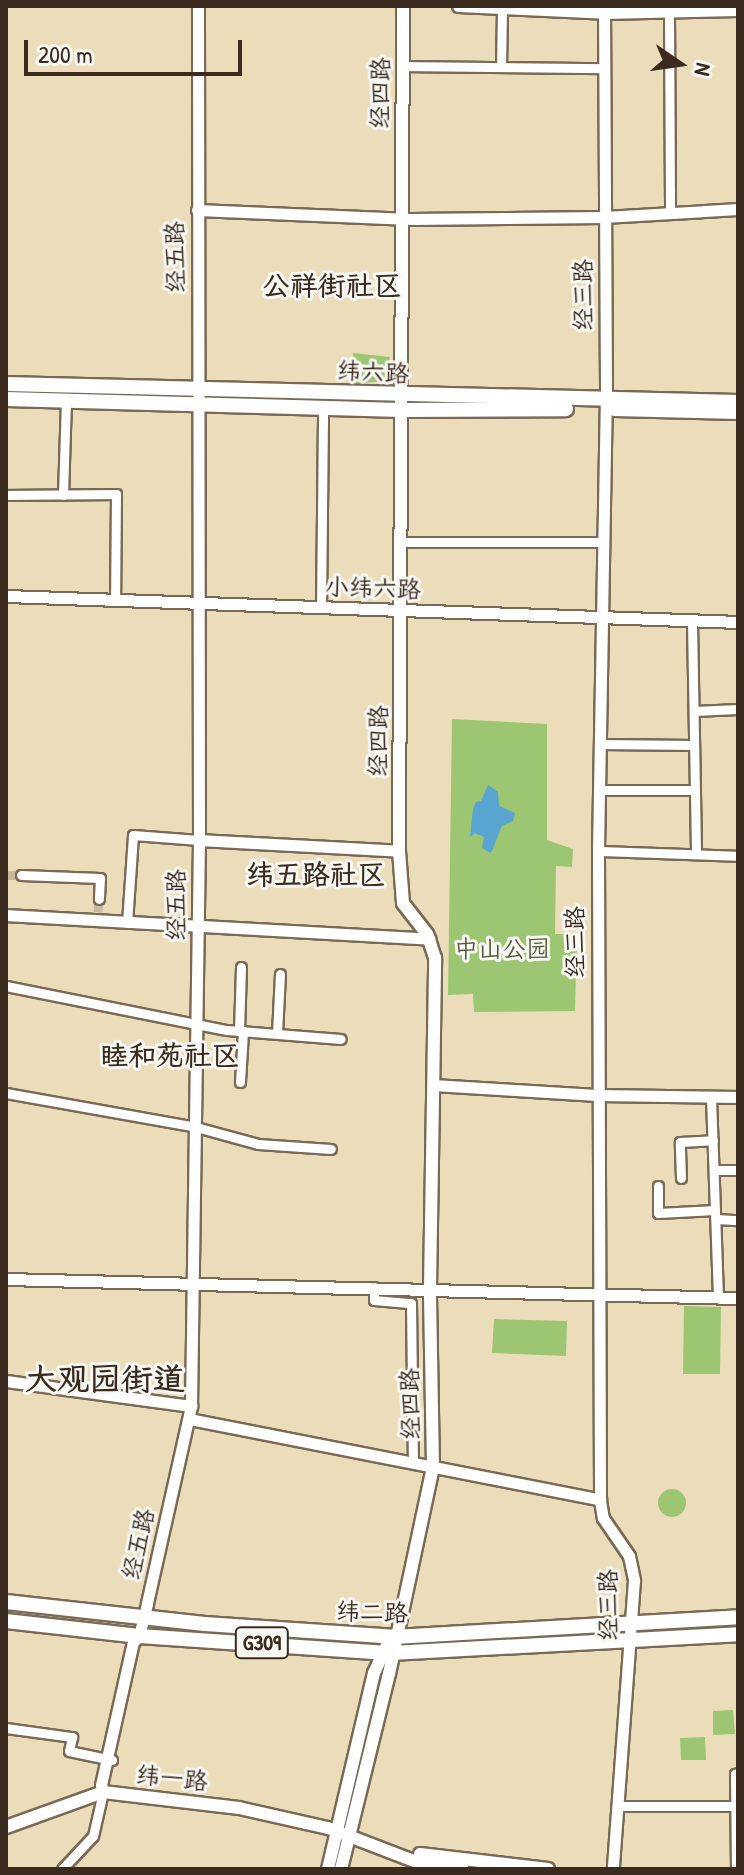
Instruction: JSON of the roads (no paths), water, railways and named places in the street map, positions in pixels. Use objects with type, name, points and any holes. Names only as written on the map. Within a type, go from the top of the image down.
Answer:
[{"type":"main road","name":"经四路","points":[[341,1869],[346,1833],[433,1467],[430,1288],[435,958],[429,939],[403,903],[399,851],[403,6]]},
{"type":"main road","name":"纬六路","points":[[6,384],[323,405],[401,403]]},
{"type":"main road","name":"纬六路","points":[[6,399],[199,396],[401,403],[605,405],[738,402]]},
{"type":"main road","name":"纬六路","points":[[605,405],[738,412]]},
{"type":"main road","name":"纬二路","points":[[6,1602],[143,1618],[391,1637],[738,1617]]},
{"type":"main road","name":"纬二路","points":[[6,1621],[139,1636],[388,1652],[738,1634]]},
{"type":"main road","name":"纬一路","points":[[6,1827],[103,1792],[222,1805],[346,1833],[422,1855],[548,1869]]},
{"type":"main road","name":"经四路","points":[[328,1869],[346,1833]]},
{"type":"main road","name":"纬一路","points":[[346,1833],[419,1863],[463,1869]]},
{"type":"street","name":"经五路","points":[[103,1792],[133,1642],[139,1636],[191,1406],[199,840],[198,6]]},
{"type":"street","points":[[458,6],[669,12],[738,10]]},
{"type":"street","points":[[501,67],[502,8]]},
{"type":"street","name":"经三路","points":[[604,10],[605,405],[597,1095],[600,1500],[603,1518],[629,1556],[634,1580],[613,1869]]},
{"type":"street","points":[[669,12],[670,213]]},
{"type":"street","points":[[402,66],[604,68]]},
{"type":"street","points":[[197,210],[401,218],[604,217],[738,209]]},
{"type":"street","points":[[63,495],[66,399]]},
{"type":"street","points":[[321,608],[323,405]]},
{"type":"street","points":[[6,495],[116,494],[115,600]]},
{"type":"street","points":[[402,542],[603,542]]},
{"type":"street","name":"小纬六路","points":[[6,596],[738,622]]},
{"type":"street","points":[[692,621],[696,854]]},
{"type":"street","points":[[694,711],[738,709]]},
{"type":"street","points":[[600,744],[694,745]]},
{"type":"street","points":[[599,790],[695,790]]},
{"type":"street","points":[[127,923],[133,835],[399,851]]},
{"type":"street","points":[[598,851],[738,856]]},
{"type":"street","points":[[21,875],[100,878],[99,899]]},
{"type":"street","points":[[6,915],[98,916],[127,923],[198,928],[429,939]]},
{"type":"street","points":[[240,1082],[241,967]]},
{"type":"street","points":[[277,1033],[280,974]]},
{"type":"street","points":[[6,986],[241,1031],[341,1039]]},
{"type":"street","points":[[433,1085],[597,1095],[738,1097]]},
{"type":"street","points":[[6,1093],[196,1127],[258,1144],[331,1149]]},
{"type":"street","points":[[711,1097],[718,1298]]},
{"type":"street","points":[[681,1178],[680,1142],[713,1140]]},
{"type":"street","points":[[714,1170],[738,1170]]},
{"type":"street","points":[[658,1186],[658,1213],[716,1214],[738,1220]]},
{"type":"street","points":[[6,1279],[738,1298]]},
{"type":"street","points":[[374,1287],[374,1300],[411,1303],[413,1462]]},
{"type":"street","points":[[6,1381],[191,1406]]},
{"type":"street","points":[[189,1419],[600,1500]]},
{"type":"street","points":[[6,1728],[72,1737],[69,1751],[110,1760]]},
{"type":"street","points":[[736,1869],[734,1806],[735,1774],[738,1773]]},
{"type":"street","points":[[62,1869],[93,1836],[103,1792]]},
{"type":"street","points":[[619,1806],[734,1806]]},
{"type":"water","points":[[488,785],[498,792],[499,806],[515,813],[513,821],[502,826],[491,853],[482,848],[484,837],[475,833],[470,837],[473,809],[476,802],[481,801]]},
{"type":"tunnel","points":[[6,875],[21,875]]},
{"type":"tunnel","points":[[98,912],[99,899]]},
{"type":"district","name":"公祥街社区","points":[[332,285]]},
{"type":"district","name":"纬五路社区","points":[[316,874]]},
{"type":"district","name":"睦和苑社区","points":[[170,1055]]},
{"type":"district","name":"大观园街道","points":[[105,1379]]},
{"type":"park label","name":"中山公园","points":[[502,949]]}]
